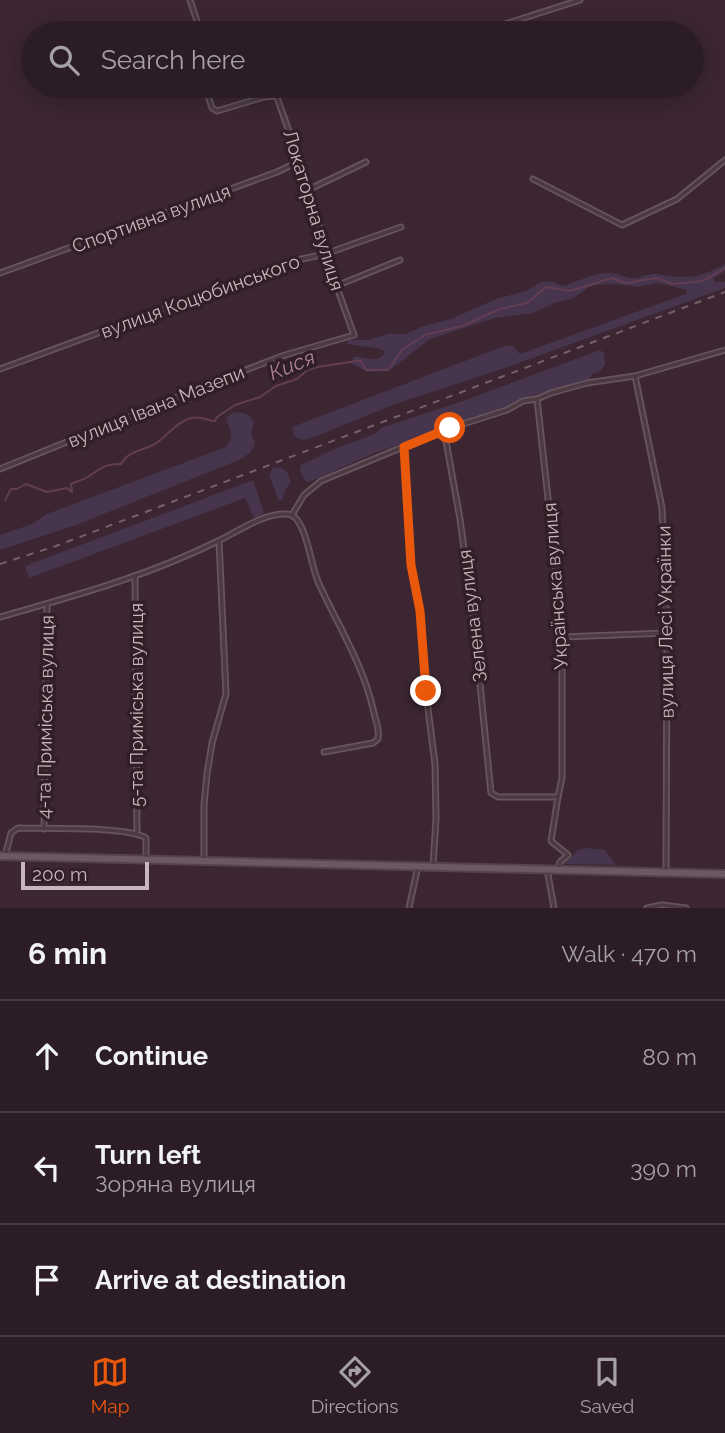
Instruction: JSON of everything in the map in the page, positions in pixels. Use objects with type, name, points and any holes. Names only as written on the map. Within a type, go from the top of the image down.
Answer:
[{"type":"main road","points":[[2,856],[725,874]]},
{"type":"street","points":[[190,0],[197,21]]},
{"type":"street","points":[[514,21],[580,0]]},
{"type":"street","points":[[209,98],[212,108],[217,111],[266,98]]},
{"type":"street","name":"Локаторна вулиця","points":[[278,98],[310,189],[325,254],[354,335]]},
{"type":"street","points":[[533,179],[622,225],[646,216],[677,199],[725,160]]},
{"type":"street","name":"Спортивна вулиця","points":[[0,273],[277,172],[300,161]]},
{"type":"street","points":[[310,189],[366,162]]},
{"type":"street","name":"вулиця Коцюбинського","points":[[0,369],[297,260],[325,254],[401,227]]},
{"type":"street","points":[[336,286],[400,260]]},
{"type":"street","name":"вулиця Івана Мазепи","points":[[0,469],[285,355],[354,335]]},
{"type":"street","points":[[292,515],[304,495],[321,481],[444,430],[551,393],[587,383],[635,376],[725,351]]},
{"type":"street","name":"вулиця Лесі Українки","points":[[635,376],[661,498],[667,633],[666,872]]},
{"type":"street","name":"Українська вулиця","points":[[537,399],[554,538],[562,637],[562,778],[551,841],[568,855],[560,862],[558,869]]},
{"type":"street","name":"Зелена вулиця","points":[[444,430],[473,616],[490,792],[499,797],[558,797]]},
{"type":"street","points":[[404,447],[411,565],[420,607],[425,685],[435,764],[433,866]]},
{"type":"street","points":[[0,617],[135,576],[219,541],[260,520],[282,514],[292,515],[301,526],[318,582],[355,655],[371,699],[379,733],[378,739],[371,743],[324,752]]},
{"type":"street","points":[[204,860],[206,784],[212,743],[226,694],[219,541]]},
{"type":"street","name":"5-та Приміська вулиця","points":[[135,576],[137,834],[146,836],[146,859]]},
{"type":"street","name":"4-та Приміська вулиця","points":[[44,829],[47,604]]},
{"type":"street","points":[[562,637],[667,633]]},
{"type":"street","points":[[2,856],[12,830],[137,834]]},
{"type":"street","points":[[409,908],[418,866]]},
{"type":"street","points":[[547,869],[554,908]]},
{"type":"street","points":[[648,908],[662,905],[686,908]]},
{"type":"shaded area","points":[[725,264],[725,271],[714,278],[714,282],[725,282],[725,288],[508,367],[395,404],[312,438],[302,440],[294,436],[292,427],[504,346],[513,346],[520,354],[686,294],[687,290],[658,283],[638,287],[596,285],[572,299],[554,303],[533,313],[495,318],[430,339],[390,370],[368,372],[352,364],[353,357],[375,359],[385,352],[381,349],[347,344],[348,340],[406,334],[451,319],[496,299],[526,291],[541,282],[551,281],[562,286],[603,273],[630,278],[654,274],[692,276],[707,273]]},
{"type":"shaded area","points":[[600,350],[604,353],[605,365],[599,372],[592,374],[589,380],[521,399],[505,408],[377,452],[309,482],[305,481],[300,471],[301,465],[375,434],[381,428],[466,400]]},
{"type":"shaded area","points":[[239,412],[249,415],[254,423],[251,434],[255,443],[250,453],[239,460],[76,525],[0,550],[0,535],[32,524],[47,514],[226,447],[231,436],[226,418]]},
{"type":"shaded area","points":[[273,468],[281,468],[287,472],[291,482],[283,499],[279,501],[269,475]]},
{"type":"shaded area","points":[[253,480],[264,513],[254,518],[245,498],[29,578],[25,566]]},
{"type":"shaded area","points":[[578,850],[605,850],[616,865],[565,864]]},
{"type":"waterway","name":"Кися","points":[[5,500],[11,489],[26,484],[47,492],[67,488],[72,492],[71,484],[107,466],[121,464],[131,454],[157,442],[183,421],[195,417],[215,421],[235,405],[260,397],[276,386],[297,379],[306,371],[317,367],[361,361],[366,370],[388,370],[403,349],[425,335],[462,326],[500,309],[527,303],[546,287],[570,291],[612,278],[626,283],[657,278],[672,284],[703,281],[725,268]]},
{"type":"railway","points":[[0,564],[56,546],[725,292]]},
{"type":"route","points":[[426,691],[419,602],[411,565],[404,447],[450,428]]}]
